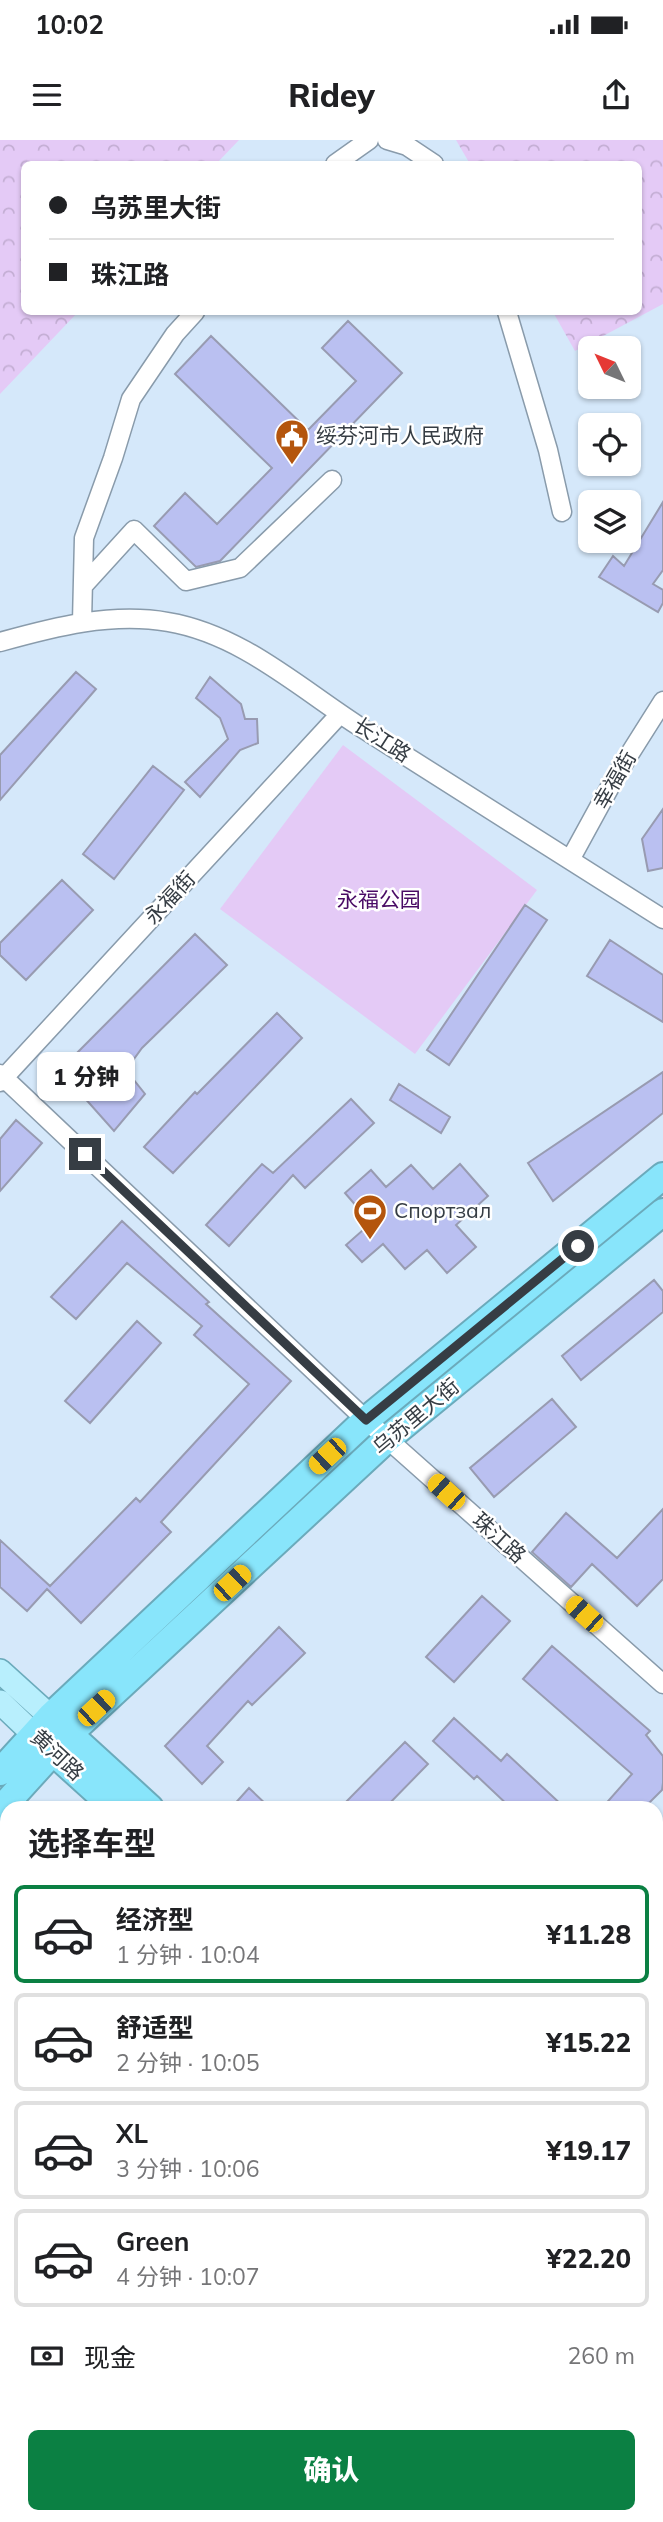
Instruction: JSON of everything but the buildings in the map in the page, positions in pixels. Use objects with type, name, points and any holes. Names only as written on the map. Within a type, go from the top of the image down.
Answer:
[{"type":"highway","name":"乌苏里大街","points":[[6,1801],[52,1734],[366,1420],[663,1176]]},
{"type":"highway","name":"乌苏里大街","points":[[0,1772],[52,1734],[387,1439],[663,1212]]},
{"type":"highway","name":"黄河路","points":[[52,1734],[109,1801]]},
{"type":"highway","name":"黄河路","points":[[52,1734],[141,1801]]},
{"type":"main road","name":"黄河路","points":[[0,1671],[52,1734]]},
{"type":"main road","name":"黄河路","points":[[0,1702],[52,1734]]},
{"type":"street","points":[[339,161],[369,140]]},
{"type":"street","points":[[387,140],[407,146],[430,161]]},
{"type":"street","points":[[82,622],[84,538],[131,399],[175,334],[192,315]]},
{"type":"street","points":[[508,315],[548,450],[562,512]]},
{"type":"street","points":[[83,586],[134,530],[186,581],[240,568],[332,480]]},
{"type":"street","name":"长江路","points":[[0,642],[82,622],[166,621],[205,631],[237,645],[340,714],[663,919]]},
{"type":"street","name":"幸福街","points":[[570,860],[617,774],[663,701]]},
{"type":"street","name":"永福街","points":[[1,1078],[340,714]]},
{"type":"street","name":"珠江路","points":[[1,1078],[366,1420],[663,1684]]},
{"type":"green space","points":[[0,140],[239,140],[219,161],[21,161],[21,315],[75,315],[0,394]]},
{"type":"green space","points":[[456,140],[663,140],[663,304],[603,336],[578,336],[578,349],[575,351],[555,315],[642,315],[642,161],[468,161]]},
{"type":"green space","name":"永福公园","points":[[343,745],[537,890],[415,1054],[220,909]]},
{"type":"place","name":"绥芬河市人民政府","points":[[292,466]]},
{"type":"place","name":"Спортзал","points":[[370,1241]]},
{"type":"route","points":[[85,1154],[366,1420],[578,1246]]}]
